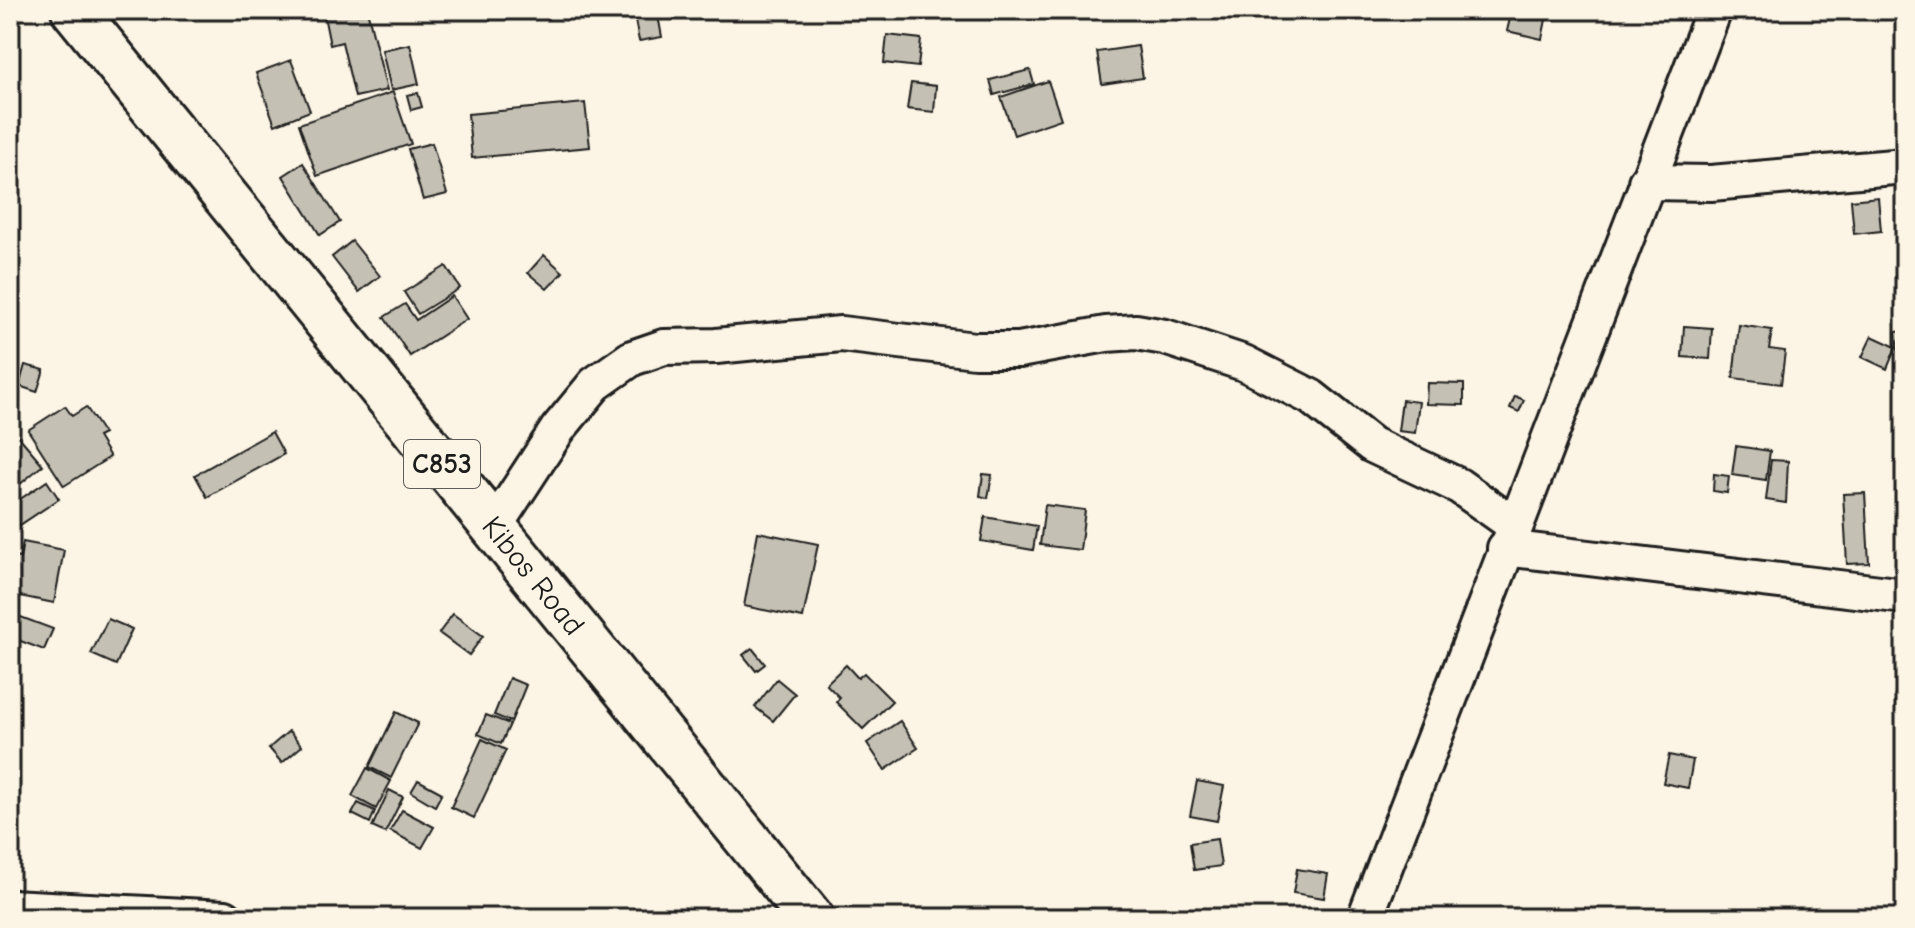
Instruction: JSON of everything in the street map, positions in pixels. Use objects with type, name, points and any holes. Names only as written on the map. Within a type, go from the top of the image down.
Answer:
[{"type":"main road","name":"Kibos Road","points":[[74,10],[811,918]]},
{"type":"street","points":[[1365,918],[1714,10]]},
{"type":"street","points":[[1646,182],[1711,183],[1905,166]]},
{"type":"street","points":[[494,527],[558,429],[595,384],[632,358],[664,347],[716,346],[841,334],[975,350],[1019,350],[1106,334],[1136,332],[1165,337],[1244,363],[1311,397],[1372,445],[1459,486],[1509,537],[1905,596]]},
{"type":"street","points":[[10,907],[225,918]]},
{"type":"building","points":[[367,10],[387,90],[355,97],[342,42],[330,45],[323,11]]},
{"type":"building","points":[[657,10],[662,37],[639,41],[634,15]]},
{"type":"building","points":[[1512,10],[1548,10],[1542,39],[1507,31]]},
{"type":"building","points":[[887,35],[921,39],[918,67],[884,63]]},
{"type":"building","points":[[410,44],[419,84],[391,90],[382,50]]},
{"type":"building","points":[[1138,46],[1143,78],[1102,84],[1097,52]]},
{"type":"building","points":[[291,60],[310,111],[275,125],[256,73]]},
{"type":"building","points":[[1030,70],[1034,84],[994,95],[990,80]]},
{"type":"building","points":[[1048,81],[1061,119],[1014,135],[1001,97]]},
{"type":"building","points":[[911,83],[936,86],[934,112],[907,109]]},
{"type":"building","points":[[393,92],[411,144],[317,176],[299,124]]},
{"type":"building","points":[[418,93],[422,107],[411,110],[407,95]]},
{"type":"building","points":[[585,103],[590,147],[472,158],[468,114]]},
{"type":"building","points":[[432,143],[447,194],[423,200],[408,149]]},
{"type":"building","points":[[303,163],[340,222],[320,235],[283,176]]},
{"type":"building","points":[[1878,197],[1881,231],[1854,234],[1851,200]]},
{"type":"building","points":[[352,241],[380,276],[359,292],[332,257]]},
{"type":"building","points":[[544,255],[563,272],[547,289],[528,273]]},
{"type":"building","points":[[446,266],[460,288],[418,314],[404,292]]},
{"type":"building","points":[[452,296],[467,319],[410,356],[384,317],[405,304],[416,320]]},
{"type":"building","points":[[1739,325],[1772,330],[1769,349],[1785,351],[1781,384],[1733,378]]},
{"type":"building","points":[[1684,326],[1712,328],[1710,359],[1682,357]]},
{"type":"building","points":[[1905,331],[1905,363],[1899,364],[1896,332]]},
{"type":"building","points":[[1872,336],[1896,347],[1887,369],[1862,357]]},
{"type":"building","points":[[25,365],[44,370],[37,392],[19,386]]},
{"type":"building","points":[[1427,383],[1464,384],[1464,405],[1426,404]]},
{"type":"building","points":[[1515,396],[1524,400],[1519,412],[1510,408]]},
{"type":"building","points":[[1402,400],[1419,402],[1415,433],[1398,431]]},
{"type":"building","points":[[65,406],[72,416],[86,407],[104,434],[98,437],[110,457],[64,486],[28,430]]},
{"type":"building","points":[[15,432],[43,465],[12,491],[10,436]]},
{"type":"building","points":[[272,432],[284,454],[207,497],[195,475]]},
{"type":"building","points":[[1736,446],[1770,451],[1766,480],[1732,475]]},
{"type":"building","points":[[1771,460],[1788,461],[1786,503],[1766,500]]},
{"type":"building","points":[[983,474],[992,475],[988,498],[980,496]]},
{"type":"building","points":[[1714,474],[1729,476],[1727,493],[1713,491]]},
{"type":"building","points":[[47,481],[59,499],[14,529],[10,523],[10,506]]},
{"type":"building","points":[[1865,493],[1869,563],[1847,564],[1843,494]]},
{"type":"building","points":[[1045,505],[1085,510],[1080,550],[1040,545]]},
{"type":"building","points":[[985,517],[1037,526],[1033,550],[981,541]]},
{"type":"building","points":[[758,532],[818,544],[803,618],[744,606]]},
{"type":"building","points":[[23,542],[64,550],[54,603],[10,594],[10,556],[20,558]]},
{"type":"building","points":[[10,613],[53,629],[44,650],[10,637]]},
{"type":"building","points":[[453,614],[483,636],[469,655],[439,633]]},
{"type":"building","points":[[108,619],[132,629],[116,665],[91,654]]},
{"type":"building","points":[[752,648],[765,664],[756,671],[743,655]]},
{"type":"building","points":[[846,665],[858,678],[864,673],[892,701],[863,729],[836,702],[840,698],[826,684]]},
{"type":"building","points":[[509,678],[526,685],[511,722],[494,715]]},
{"type":"building","points":[[777,679],[795,694],[773,721],[755,707]]},
{"type":"building","points":[[396,712],[418,723],[391,778],[369,767]]},
{"type":"building","points":[[486,715],[510,724],[501,744],[478,734]]},
{"type":"building","points":[[900,721],[918,748],[885,770],[867,743]]},
{"type":"building","points":[[289,731],[302,746],[282,763],[269,748]]},
{"type":"building","points":[[482,739],[506,750],[474,818],[451,807]]},
{"type":"building","points":[[1669,755],[1693,760],[1688,788],[1663,783]]},
{"type":"building","points":[[367,768],[391,781],[376,809],[352,796]]},
{"type":"building","points":[[418,780],[442,793],[435,806],[411,792]]},
{"type":"building","points":[[1197,781],[1224,786],[1217,821],[1190,816]]},
{"type":"building","points":[[389,790],[403,797],[385,833],[372,827]]},
{"type":"building","points":[[358,803],[375,811],[370,823],[352,814]]},
{"type":"building","points":[[402,810],[434,827],[422,848],[390,831]]},
{"type":"building","points":[[1217,839],[1221,866],[1194,870],[1190,843]]},
{"type":"building","points":[[1297,869],[1328,874],[1324,898],[1293,893]]}]
